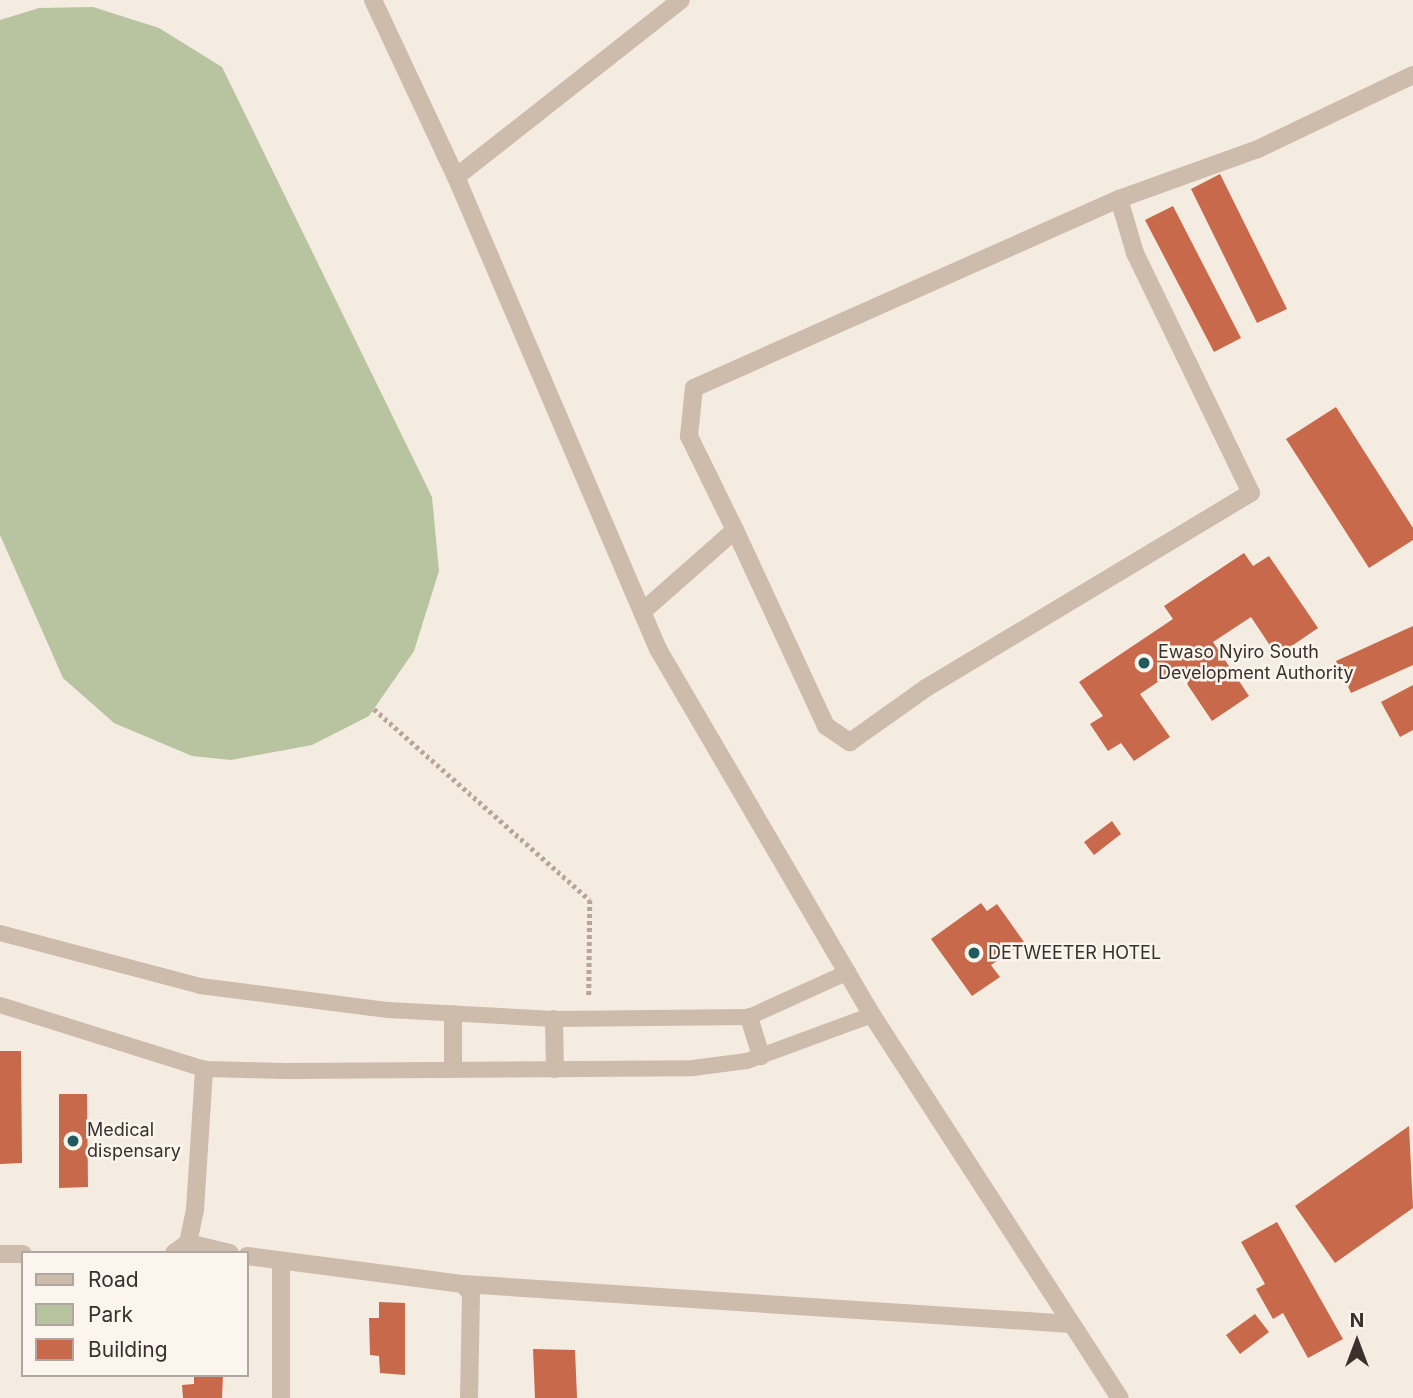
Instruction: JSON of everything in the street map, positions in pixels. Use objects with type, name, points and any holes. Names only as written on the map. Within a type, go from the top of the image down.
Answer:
[{"type":"street","points":[[373,0],[456,177],[642,612],[872,1015],[1120,1398]]},
{"type":"street","points":[[456,177],[681,0]]},
{"type":"street","points":[[1119,199],[1135,253],[1251,493],[926,688],[850,741],[820,714],[689,436],[694,388],[1119,199],[1258,149],[1413,75]]},
{"type":"street","points":[[642,612],[735,530]]},
{"type":"street","points":[[453,1014],[453,1068]]},
{"type":"street","points":[[749,1017],[761,1056]]},
{"type":"street","points":[[554,1019],[555,1069]]},
{"type":"street","points":[[204,1069],[181,1248],[210,1251]]},
{"type":"street","points":[[0,1254],[21,1254]]},
{"type":"street","points":[[248,1256],[281,1264],[463,1284],[1071,1324]]},
{"type":"street","points":[[281,1264],[281,1398]]},
{"type":"street","points":[[463,1284],[471,1294],[469,1398]]},
{"type":"lane","points":[[0,933],[200,986],[453,1014],[554,1019],[749,1017],[848,972]]},
{"type":"lane","points":[[0,1004],[204,1069],[694,1068],[761,1056],[872,1015]]},
{"type":"path","points":[[374,709],[590,901],[589,1019]]},
{"type":"green space","points":[[93,7],[159,28],[222,67],[432,497],[439,571],[414,651],[369,716],[312,745],[231,760],[192,756],[114,723],[63,678],[0,535],[0,20],[39,8]]},
{"type":"building","points":[[1220,174],[1287,309],[1257,323],[1191,189]]},
{"type":"building","points":[[1173,206],[1241,338],[1214,352],[1145,220]]},
{"type":"building","points":[[1336,407],[1413,528],[1413,540],[1369,568],[1286,439]]},
{"type":"building","points":[[1244,553],[1253,566],[1269,556],[1318,628],[1277,656],[1251,617],[1213,642],[1249,696],[1212,721],[1177,669],[1140,694],[1170,737],[1134,761],[1121,743],[1108,751],[1090,724],[1103,716],[1079,682],[1173,619],[1164,606]]},
{"type":"building","points":[[1413,626],[1413,665],[1351,693],[1336,661]]},
{"type":"building","points":[[1413,685],[1413,730],[1400,737],[1381,702]]},
{"type":"building","points":[[1112,821],[1121,834],[1094,855],[1084,842]]},
{"type":"building","name":"DETWEETER HOTEL","points":[[981,903],[987,911],[997,904],[1024,942],[991,965],[1000,977],[972,996],[931,939]]},
{"type":"building","points":[[0,1051],[21,1051],[22,1163],[0,1164]]},
{"type":"building","name":"Medical dispensary","points":[[59,1094],[87,1094],[88,1187],[59,1188]]},
{"type":"building","points":[[1409,1126],[1413,1208],[1335,1263],[1295,1206]]},
{"type":"building","points":[[1277,1222],[1343,1339],[1308,1358],[1283,1313],[1273,1319],[1256,1289],[1265,1284],[1241,1242]]},
{"type":"building","points":[[379,1302],[405,1303],[405,1375],[380,1373],[379,1356],[370,1355],[369,1318],[379,1318]]},
{"type":"building","points":[[1255,1314],[1269,1332],[1240,1354],[1226,1335]]},
{"type":"building","points":[[533,1349],[575,1350],[577,1398],[535,1398]]},
{"type":"building","points":[[194,1377],[223,1377],[222,1398],[183,1398],[182,1385],[194,1384]]},
{"type":"place","name":"Ewaso Nyiro South Development Authority","points":[[1144,663]]},
{"type":"place","name":"DETWEETER HOTEL","points":[[974,953]]},
{"type":"place","name":"Medical dispensary","points":[[73,1141]]}]
